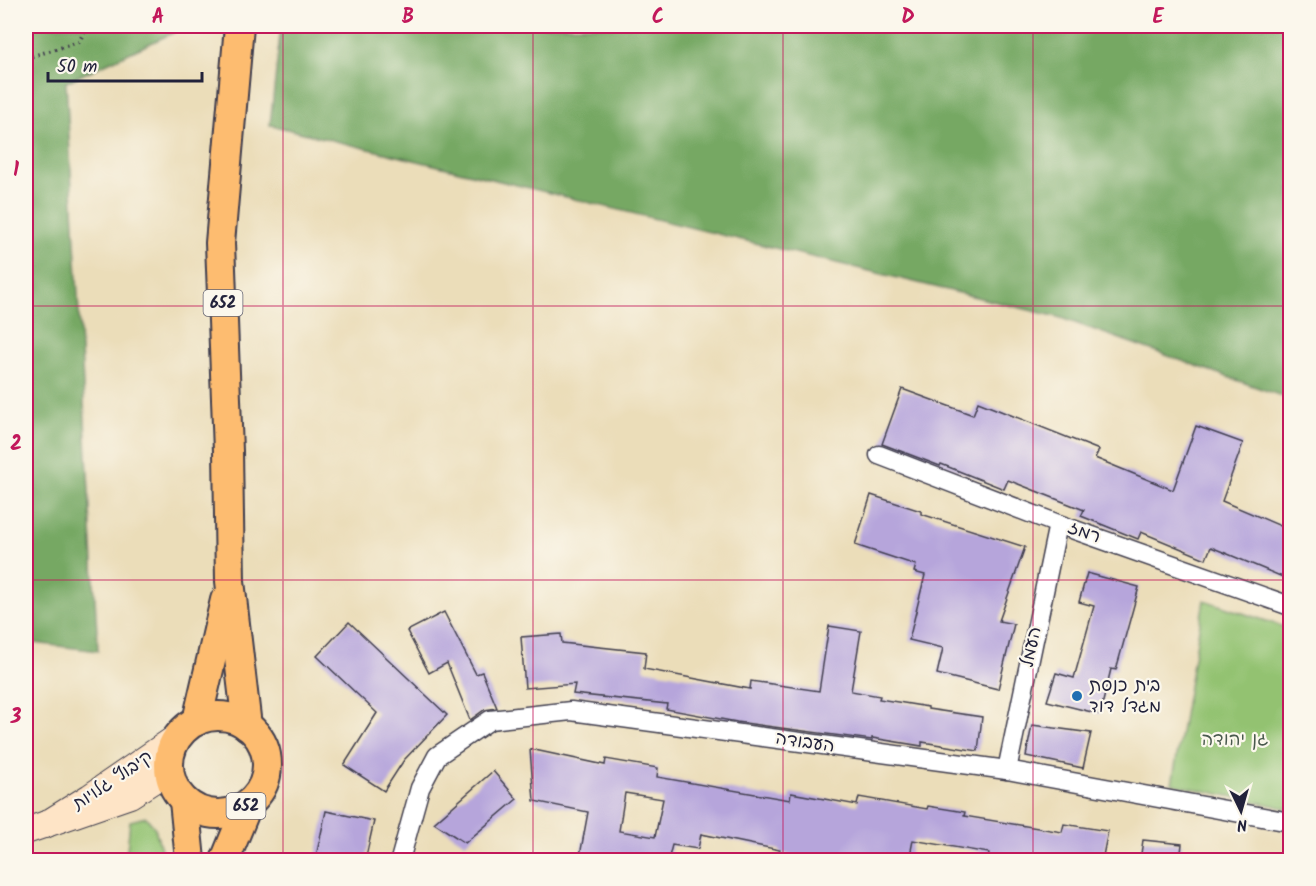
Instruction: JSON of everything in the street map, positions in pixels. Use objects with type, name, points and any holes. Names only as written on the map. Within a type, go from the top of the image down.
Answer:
[{"type":"main road","name":"652","points":[[184,801],[204,812],[227,813],[248,804],[257,795],[264,784],[267,771],[267,758],[263,746],[247,726],[230,581],[228,451],[220,243],[239,26]]},
{"type":"main road","name":"652","points":[[169,770],[171,752],[188,728],[230,581]]},
{"type":"main road","points":[[188,728],[209,717],[222,716],[235,719],[247,726]]},
{"type":"main road","points":[[169,770],[172,782],[184,801],[190,861]]},
{"type":"main road","name":"652","points":[[225,861],[248,804]]},
{"type":"street","name":"רמז","points":[[879,455],[1058,524],[1290,606]]},
{"type":"street","name":"העמל","points":[[1006,770],[1058,524]]},
{"type":"street","name":"העבודה","points":[[400,861],[420,788],[437,756],[490,720],[571,711],[1006,770],[1290,822]]},
{"type":"street","name":"קיבוץ גלויות","points":[[35,828],[90,797],[188,728]]},
{"type":"street","name":"קיבוץ גלויות","points":[[35,828],[130,795],[169,770]]},
{"type":"path","points":[[26,41],[33,26]]},
{"type":"path","points":[[26,58],[79,42],[87,26]]},
{"type":"green space","points":[[26,26],[176,26],[175,32],[66,82],[98,651],[26,642]]},
{"type":"green space","points":[[281,26],[1290,26],[1290,399],[1058,317],[270,125]]},
{"type":"green space","name":"גן יהודה","points":[[1204,600],[1290,629],[1290,809],[1172,784]]},
{"type":"green space","points":[[146,817],[155,828],[164,860],[126,860],[130,821]]},
{"type":"building","points":[[902,389],[973,415],[978,402],[1099,450],[1095,458],[1173,490],[1196,426],[1243,443],[1222,501],[1290,530],[1290,580],[1211,547],[1206,559],[1141,532],[1138,539],[1081,516],[1084,510],[1008,480],[1004,489],[882,444]]},
{"type":"building","points":[[871,495],[921,511],[921,514],[1025,547],[999,621],[1014,624],[998,689],[937,674],[943,648],[909,640],[925,575],[914,572],[916,565],[855,545]]},
{"type":"building","points":[[1087,573],[1139,587],[1116,670],[1111,669],[1100,714],[1047,701],[1056,673],[1074,678],[1094,606],[1079,602]]},
{"type":"building","points":[[444,612],[476,674],[482,672],[497,708],[484,710],[470,720],[447,663],[429,673],[407,631]]},
{"type":"building","points":[[349,622],[447,715],[404,760],[384,791],[344,765],[377,713],[317,656]]},
{"type":"building","points":[[829,626],[861,631],[851,691],[880,696],[879,699],[928,707],[928,709],[982,717],[978,751],[922,742],[922,746],[737,722],[666,709],[667,704],[573,694],[575,684],[525,688],[521,637],[561,634],[562,643],[646,652],[644,669],[750,689],[751,681],[819,691]]},
{"type":"building","points":[[1032,725],[1091,733],[1083,768],[1026,756]]},
{"type":"building","points":[[530,749],[605,765],[606,759],[658,768],[657,777],[790,800],[791,793],[857,805],[859,797],[927,809],[928,806],[965,812],[964,816],[1062,832],[1064,824],[1108,831],[1102,861],[988,861],[989,853],[913,840],[909,861],[821,861],[701,834],[698,849],[672,845],[668,861],[579,861],[588,812],[534,801]],"holes":[[[625,793],[663,799],[655,837],[619,831]]]},
{"type":"building","points":[[493,771],[517,799],[465,843],[434,823]]},
{"type":"building","points":[[326,811],[374,821],[365,861],[315,861]]},
{"type":"building","points":[[1143,840],[1182,844],[1180,861],[1140,861]]},
{"type":"place","name":"בית כנסת מגדל דוד","points":[[1077,696]]}]
